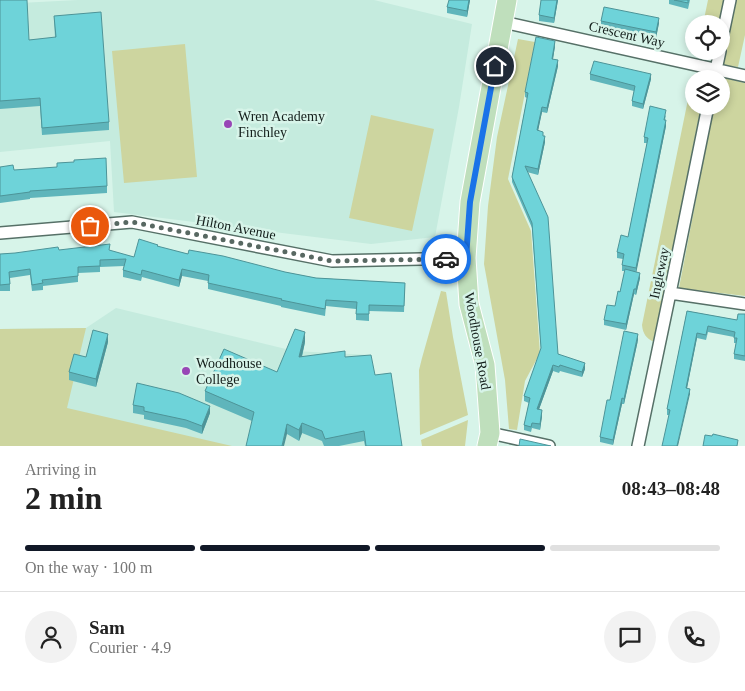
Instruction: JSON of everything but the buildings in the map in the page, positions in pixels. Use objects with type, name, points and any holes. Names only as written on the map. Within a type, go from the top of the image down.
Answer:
[{"type":"main road","name":"Woodhouse Road","points":[[489,440],[485,365],[469,304],[466,258],[470,202],[507,0]]},
{"type":"street","points":[[727,15],[730,0]]},
{"type":"street","name":"Crescent Way","points":[[503,22],[699,70]]},
{"type":"street","name":"Crescent Way","points":[[730,75],[745,76]]},
{"type":"street","name":"Ingleway","points":[[638,446],[706,115]]},
{"type":"street","name":"Hilton Avenue","points":[[0,233],[132,222],[332,261],[466,258]]},
{"type":"street","points":[[670,293],[745,304]]},
{"type":"street","points":[[489,440],[549,446]]},
{"type":"shaded area","name":"Wren Academy Finchley","points":[[78,0],[374,0],[472,24],[435,237],[371,244],[114,212],[110,141],[0,152],[0,4]]},
{"type":"shaded area","name":"Woodhouse College","points":[[116,308],[294,351],[370,355],[374,385],[401,446],[0,446],[0,329],[86,328]]},
{"type":"green space","points":[[708,0],[724,0],[722,15],[705,15]]},
{"type":"green space","points":[[734,0],[745,0],[745,35],[738,67],[721,65],[722,60],[730,60],[730,20]]},
{"type":"green space","points":[[518,39],[535,42],[508,179],[531,231],[540,353],[525,381],[517,430],[509,429],[505,380],[484,264],[488,206],[497,137]]},
{"type":"green space","points":[[185,44],[197,177],[124,183],[112,51]]},
{"type":"green space","points":[[730,79],[745,83],[745,296],[679,288],[712,115],[730,115]]},
{"type":"green space","points":[[685,114],[699,115],[654,342],[645,335],[642,325]]},
{"type":"green space","points":[[371,115],[434,129],[412,231],[349,218]]},
{"type":"green space","points":[[441,291],[446,292],[468,415],[420,435],[419,370]]},
{"type":"green space","points":[[86,328],[67,408],[232,446],[0,446],[0,329]]},
{"type":"green space","points":[[468,420],[465,446],[422,446],[421,440]]},
{"type":"way so far","points":[[90,226],[132,222],[332,261],[446,259]]},
{"type":"place","name":"Wren Academy Finchley","points":[[228,124]]},
{"type":"place","name":"Woodhouse College","points":[[186,371]]},
{"type":"route","points":[[446,259],[466,258],[470,202],[495,66]]}]
